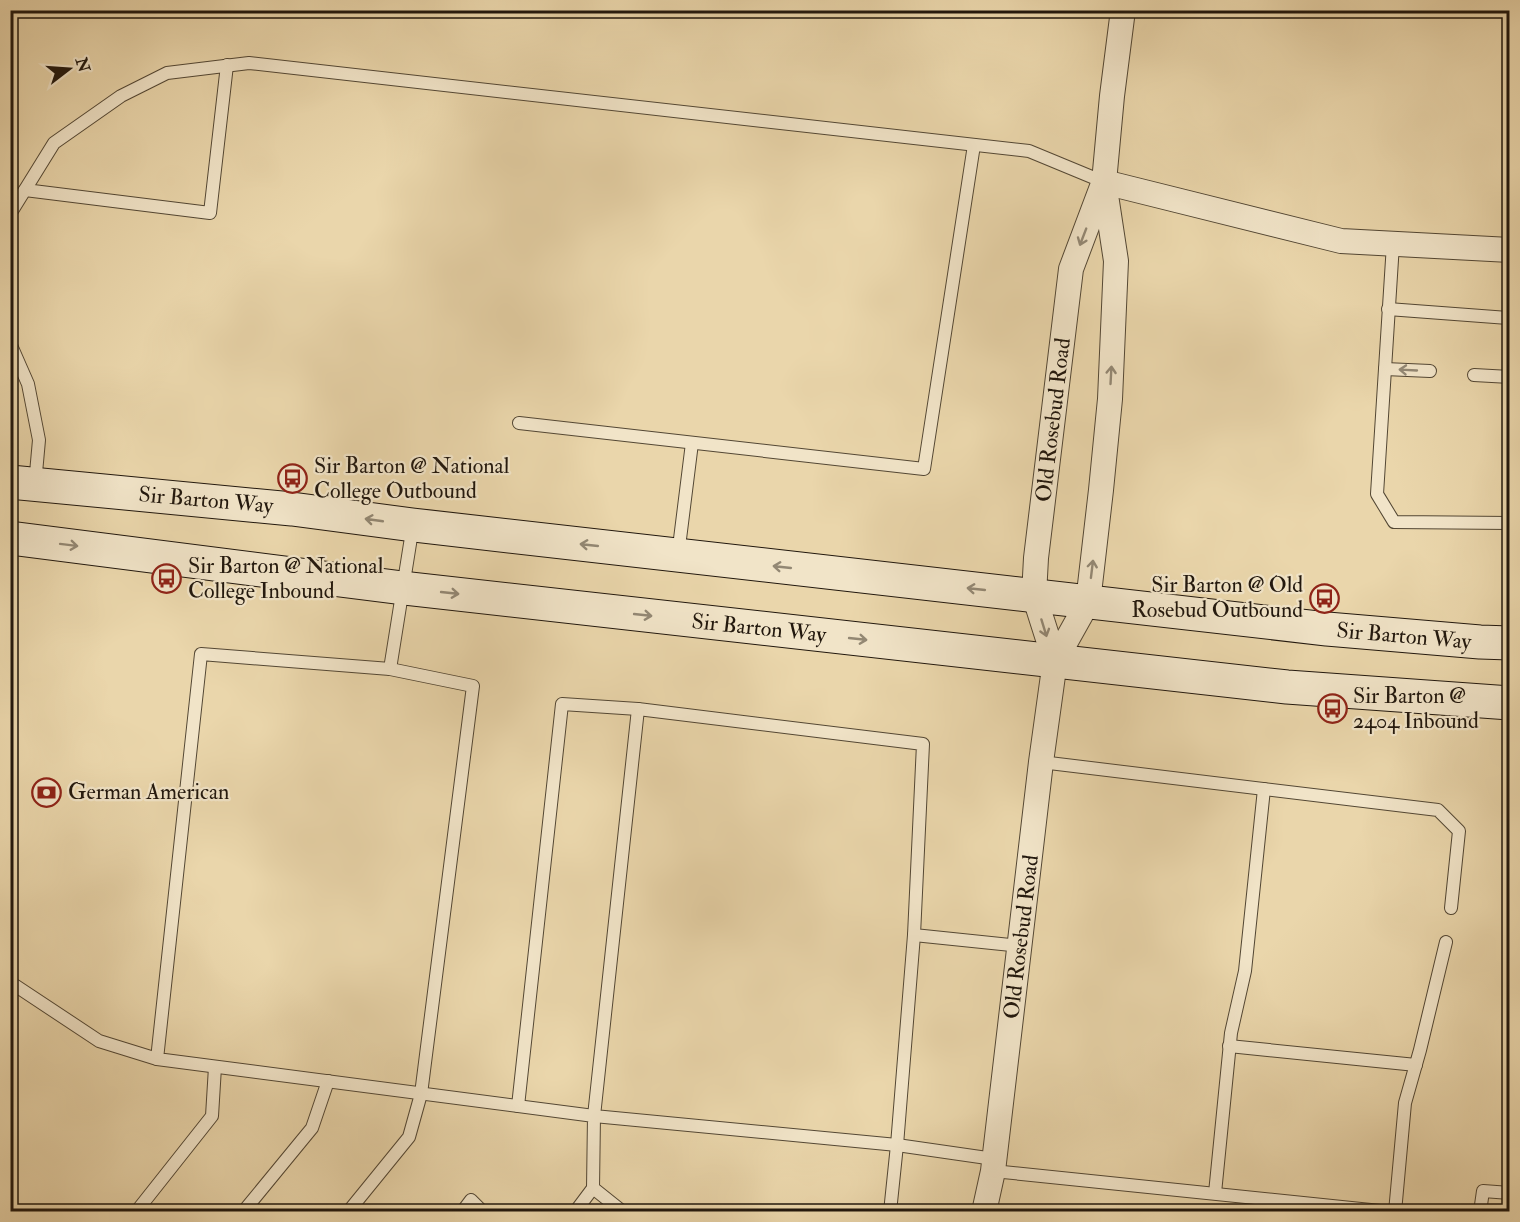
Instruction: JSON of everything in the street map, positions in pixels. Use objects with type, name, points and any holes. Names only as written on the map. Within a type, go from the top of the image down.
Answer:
[{"type":"main road","name":"Sir Barton Way","points":[[23,483],[291,508],[413,525],[1327,629],[1509,643]]},
{"type":"main road","name":"Sir Barton Way","points":[[10,538],[403,588],[1287,687],[1509,703]]},
{"type":"street","name":"Old Rosebud Road","points":[[984,1212],[994,1165],[1054,661],[1088,602],[1110,399],[1116,261],[1104,182],[1123,10]]},
{"type":"street","name":"Old Rosebud Road","points":[[1054,661],[1034,595],[1036,558],[1071,269],[1104,182]]},
{"type":"street","points":[[1104,182],[1341,241],[1509,250]]},
{"type":"lane","points":[[10,214],[54,143],[121,96],[168,73],[249,63],[1029,151],[1104,182]]},
{"type":"lane","points":[[25,190],[210,213],[227,65]]},
{"type":"lane","points":[[519,423],[924,469],[974,145]]},
{"type":"lane","points":[[1393,243],[1377,494],[1394,522],[1509,523]]},
{"type":"lane","points":[[1388,309],[1508,318],[1509,321]]},
{"type":"lane","points":[[10,343],[28,384],[39,440],[23,483]]},
{"type":"lane","points":[[1385,369],[1430,371]]},
{"type":"lane","points":[[1474,375],[1509,377]]},
{"type":"lane","points":[[678,555],[692,443]]},
{"type":"lane","points":[[390,669],[413,525]]},
{"type":"lane","points":[[157,1059],[201,654],[390,669],[473,686],[421,1094],[409,1137],[348,1212]]},
{"type":"lane","points":[[518,1106],[562,704],[638,708],[923,744],[914,935],[890,1212]]},
{"type":"lane","points":[[574,1212],[593,1188],[594,1116],[638,708]]},
{"type":"lane","points":[[1041,762],[1438,810],[1459,831],[1451,908]]},
{"type":"lane","points":[[1215,1193],[1231,1034],[1245,972],[1264,789]]},
{"type":"lane","points":[[914,935],[1020,946]]},
{"type":"lane","points":[[1395,1212],[1405,1103],[1446,942]]},
{"type":"lane","points":[[10,985],[16,986],[99,1041],[157,1059],[594,1116],[897,1145],[994,1165],[1390,1212]]},
{"type":"lane","points":[[1230,1046],[1416,1065]]},
{"type":"lane","points":[[136,1212],[212,1116],[215,1067]]},
{"type":"lane","points":[[243,1212],[312,1128],[328,1082]]},
{"type":"lane","points":[[593,1188],[623,1212]]},
{"type":"lane","points":[[1480,1212],[1483,1191],[1509,1193]]},
{"type":"lane","points":[[462,1212],[471,1200],[483,1212]]},
{"type":"place","name":"Sir Barton @ National College Outbound","points":[[293,479]]},
{"type":"place","name":"Sir Barton @ National College Inbound","points":[[167,579]]},
{"type":"place","name":"Sir Barton @ Old Rosebud Outbound","points":[[1324,598]]},
{"type":"place","name":"Sir Barton @ 2404 Inbound","points":[[1332,709]]},
{"type":"place","name":"German American","points":[[47,792]]}]
